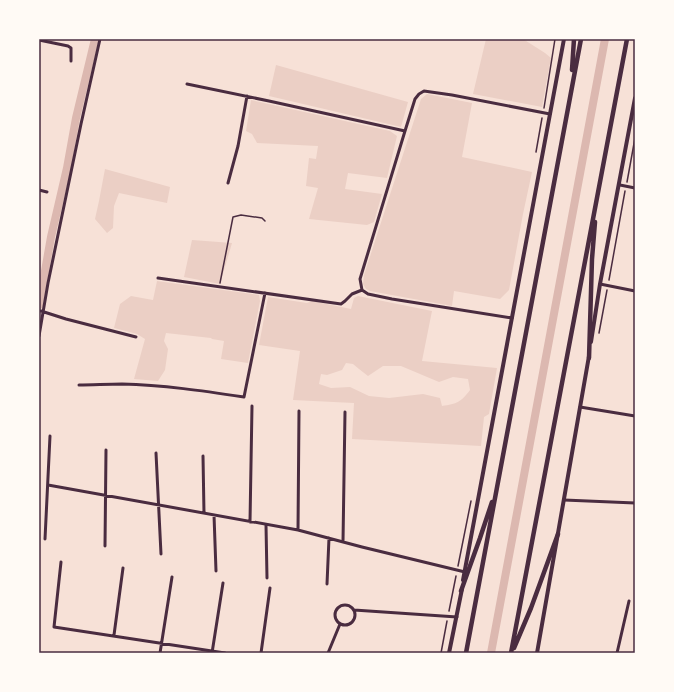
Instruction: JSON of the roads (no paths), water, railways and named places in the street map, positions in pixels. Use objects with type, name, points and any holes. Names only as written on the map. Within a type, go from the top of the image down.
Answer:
[{"type":"main road","points":[[569,104],[574,39]]},
{"type":"main road","points":[[466,653],[581,39]]},
{"type":"main road","points":[[511,653],[627,39]]},
{"type":"main road","points":[[589,358],[592,259],[597,196]]},
{"type":"main road","points":[[461,591],[480,538],[498,480]]},
{"type":"main road","points":[[511,653],[531,608],[558,534]]},
{"type":"street","points":[[39,336],[42,312],[100,39]]},
{"type":"street","points":[[450,653],[564,39]]},
{"type":"street","points":[[39,40],[68,46],[71,48],[71,61]]},
{"type":"street","points":[[187,84],[404,131]]},
{"type":"street","points":[[512,318],[368,294],[362,290],[360,279],[404,131],[418,94],[424,91],[452,95],[550,114]]},
{"type":"street","points":[[228,183],[238,146],[247,96]]},
{"type":"street","points":[[537,653],[589,358],[600,284],[635,98]]},
{"type":"street","points":[[620,184],[635,188]]},
{"type":"street","points":[[39,190],[47,192]]},
{"type":"street","points":[[158,278],[341,304],[352,294],[362,290]]},
{"type":"street","points":[[600,284],[635,291]]},
{"type":"street","points":[[78,385],[144,385],[197,390],[244,397],[265,293]]},
{"type":"street","points":[[42,312],[136,337]]},
{"type":"street","points":[[250,522],[252,406]]},
{"type":"street","points":[[580,408],[635,416]]},
{"type":"street","points":[[298,530],[299,411]]},
{"type":"street","points":[[343,542],[345,412]]},
{"type":"street","points":[[45,539],[50,436]]},
{"type":"street","points":[[105,546],[106,450]]},
{"type":"street","points":[[156,453],[161,554]]},
{"type":"street","points":[[203,456],[204,513]]},
{"type":"street","points":[[48,485],[298,530],[465,572]]},
{"type":"street","points":[[564,500],[635,504]]},
{"type":"street","points":[[214,515],[216,571]]},
{"type":"street","points":[[266,524],[267,578]]},
{"type":"street","points":[[328,584],[329,538]]},
{"type":"street","points":[[61,562],[54,627],[225,653]]},
{"type":"street","points":[[114,635],[123,568]]},
{"type":"street","points":[[160,653],[172,576]]},
{"type":"street","points":[[212,652],[223,583]]},
{"type":"street","points":[[261,653],[270,588]]},
{"type":"street","points":[[617,653],[629,602]]},
{"type":"street","points":[[354,610],[355,615],[352,623],[343,625],[338,623],[335,615],[336,610],[343,605],[347,605],[354,610],[457,617]]},
{"type":"street","points":[[328,653],[340,624]]},
{"type":"waterway","points":[[39,305],[51,237],[67,168],[76,118],[95,39]]},
{"type":"waterway","points":[[491,653],[605,39]]}]
